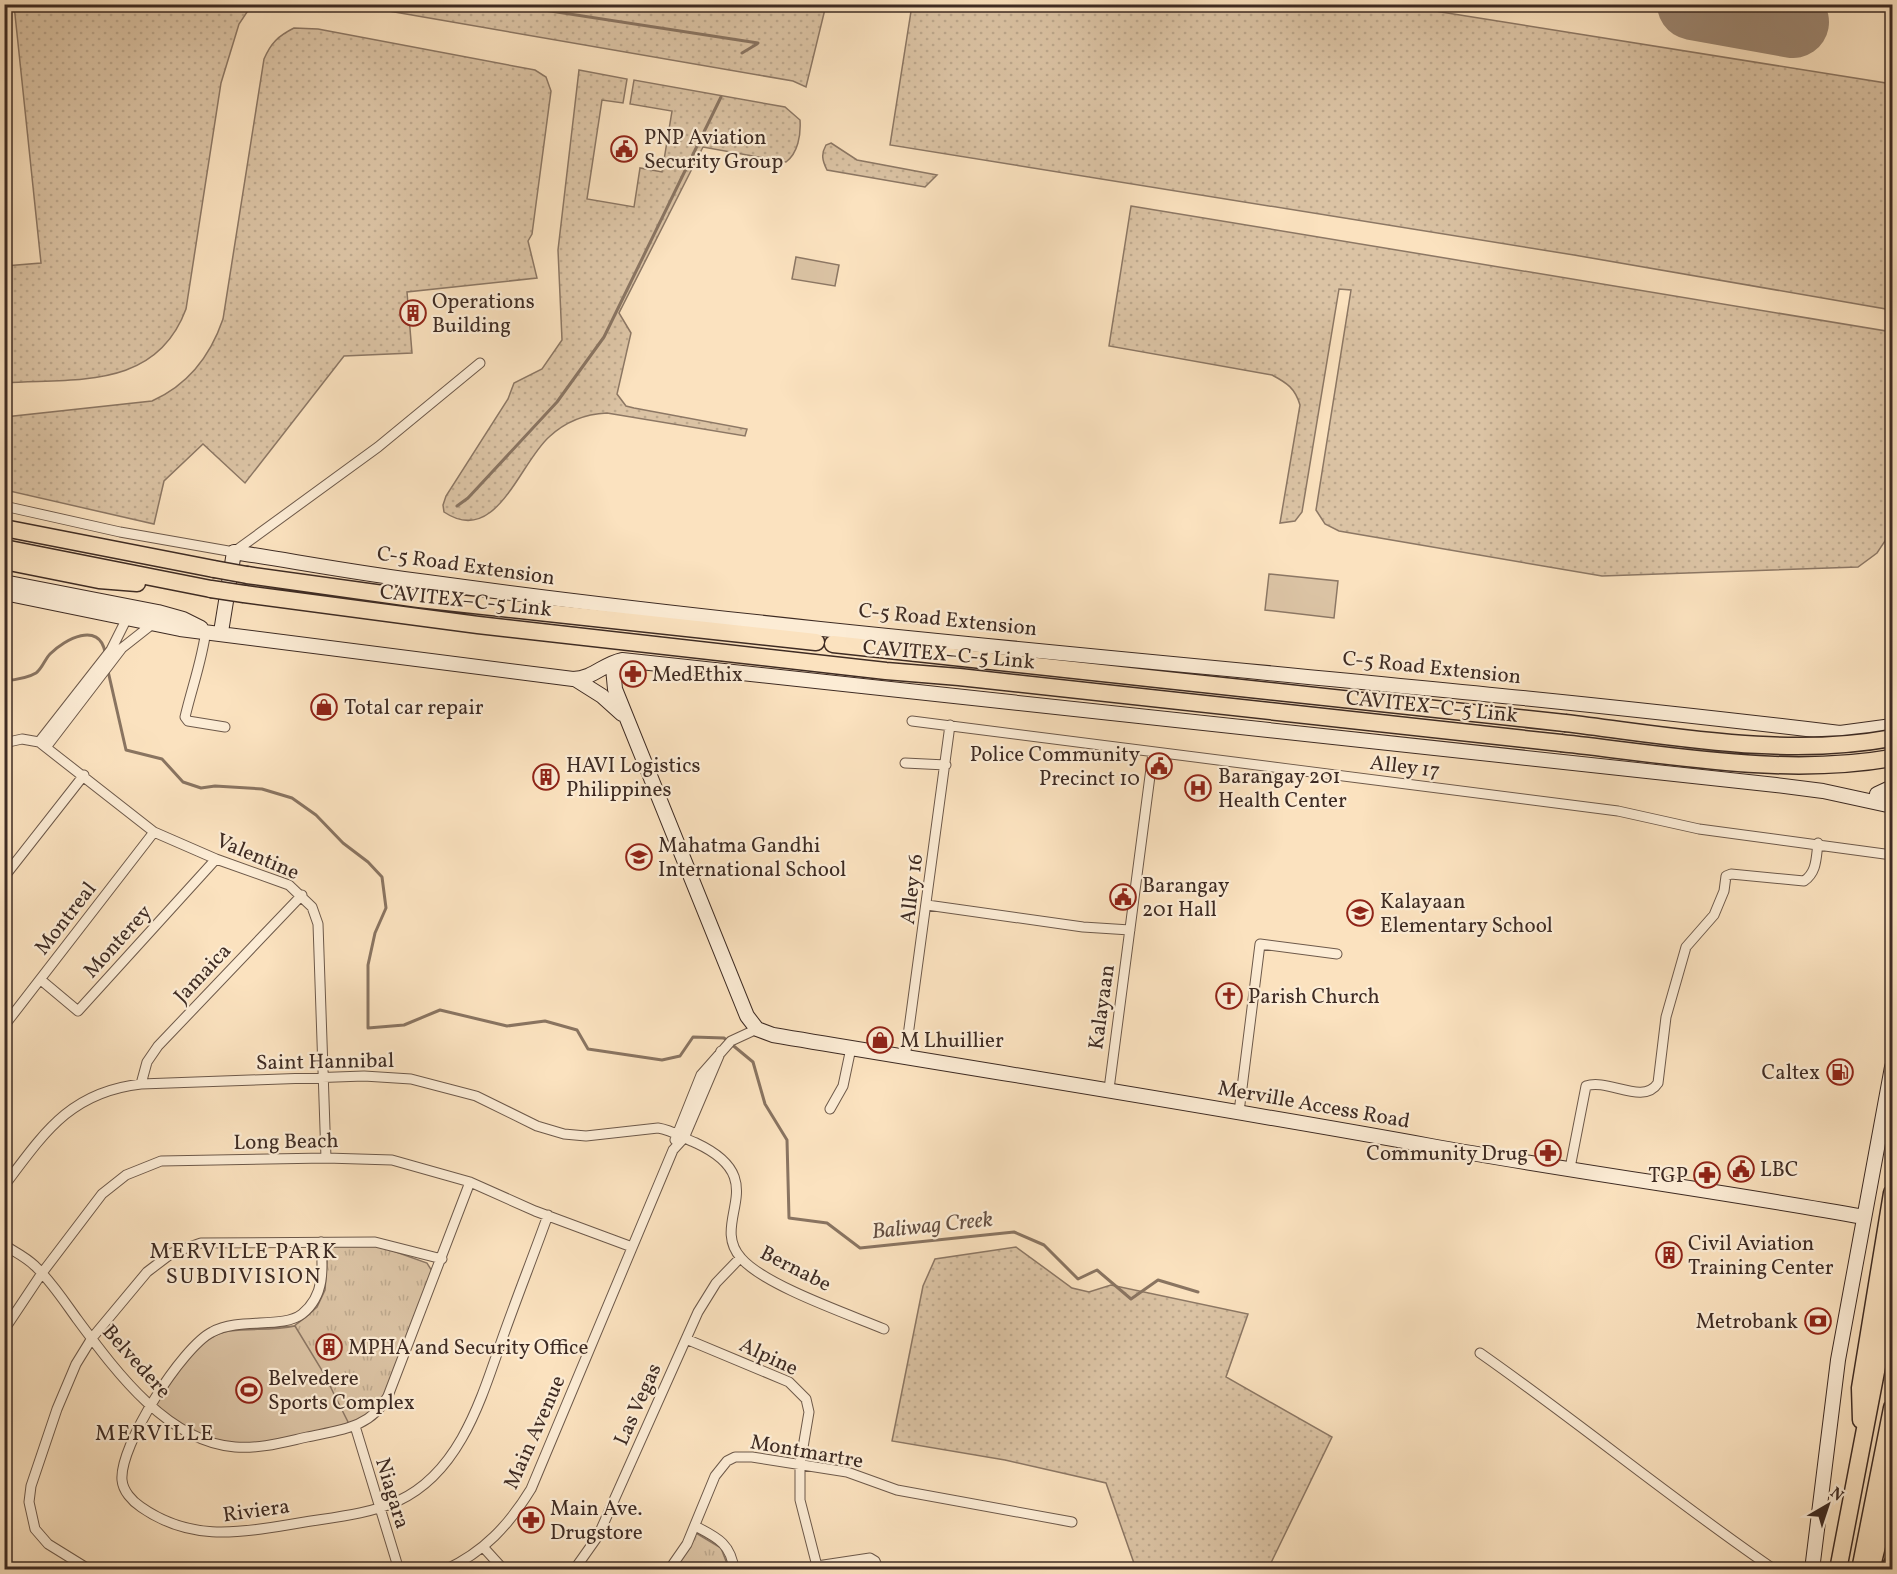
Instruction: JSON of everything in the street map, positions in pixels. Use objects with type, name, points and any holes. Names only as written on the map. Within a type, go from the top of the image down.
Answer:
[{"type":"highway","points":[[4,521],[82,545]]},
{"type":"highway","name":"CAVITEX–C-5 Link","points":[[4,528],[82,545],[247,575],[419,598],[1778,746],[1836,746],[1893,738]]},
{"type":"highway","name":"CAVITEX–C-5 Link","points":[[4,548],[244,594],[466,624],[886,671],[971,678],[1782,765],[1843,766],[1893,759]]},
{"type":"highway","points":[[4,561],[99,580],[211,589]]},
{"type":"highway","points":[[1864,1437],[1860,1415],[1860,1388],[1893,1193]]},
{"type":"highway","points":[[1838,1569],[1893,1288]]},
{"type":"highway","points":[[1860,1569],[1893,1408]]},
{"type":"highway","points":[[1871,1569],[1893,1486]]},
{"type":"highway","points":[[1890,1569],[1893,1564]]},
{"type":"main road","points":[[221,632],[234,552]]},
{"type":"main road","name":"C-5 Road Extension","points":[[234,552],[424,582],[701,616],[1358,680],[1840,733],[1893,726]]},
{"type":"main road","points":[[4,582],[130,612]]},
{"type":"main road","points":[[4,593],[156,617],[180,629],[206,630],[575,679],[594,675],[612,663],[622,660],[1823,791],[1893,796]]},
{"type":"main road","points":[[622,660],[613,668],[612,678],[626,717],[747,1016],[757,1029]]},
{"type":"main road","points":[[575,679],[602,696],[626,717]]},
{"type":"main road","points":[[1840,733],[1867,743],[1893,759]]},
{"type":"main road","points":[[1877,794],[1893,787]]},
{"type":"main road","points":[[1823,791],[1893,806]]},
{"type":"main road","name":"Merville Access Road","points":[[757,1029],[773,1035],[905,1058],[1109,1089],[1864,1217]]},
{"type":"main road","points":[[1812,1569],[1838,1360],[1893,1067]]},
{"type":"street","points":[[234,552],[378,447],[480,363]]},
{"type":"street","name":"C-5 Road Extension","points":[[4,506],[120,532],[234,552]]},
{"type":"street","points":[[114,652],[130,612]]},
{"type":"street","points":[[4,743],[22,739],[43,744],[114,652],[156,617]]},
{"type":"street","points":[[206,630],[200,669],[193,682],[185,717],[188,721],[225,727]]},
{"type":"street","name":"Alley 17","points":[[912,721],[950,724],[1153,753],[1618,811],[1699,829],[1818,843],[1893,855]]},
{"type":"street","name":"Alley 16","points":[[905,1058],[950,724]]},
{"type":"street","name":"Valentine","points":[[43,744],[154,832],[216,859],[289,885],[312,907],[318,924],[326,1158]]},
{"type":"street","name":"Kalayaan","points":[[1109,1089],[1153,753]]},
{"type":"street","points":[[905,763],[946,765]]},
{"type":"street","points":[[4,878],[84,775]]},
{"type":"street","name":"Montreal","points":[[4,1026],[154,832]]},
{"type":"street","points":[[1570,1168],[1586,1086],[1610,1086],[1646,1093],[1653,1090],[1658,1083],[1666,1017],[1686,947],[1714,915],[1724,891],[1726,876],[1731,874],[1804,881],[1811,877],[1818,843]]},
{"type":"street","name":"Monterey","points":[[40,980],[78,1011],[216,859]]},
{"type":"street","name":"Jamaica","points":[[141,1084],[147,1062],[158,1046],[302,895]]},
{"type":"street","points":[[927,905],[1083,927],[1130,930]]},
{"type":"street","points":[[1239,1112],[1260,947],[1264,944],[1336,954]]},
{"type":"street","name":"Main Avenue","points":[[445,1569],[484,1548],[510,1520],[531,1489],[680,1136],[701,1076],[735,1038],[757,1029]]},
{"type":"street","points":[[830,1109],[843,1086],[851,1048]]},
{"type":"street","name":"Saint Hannibal","points":[[4,1186],[39,1141],[69,1110],[106,1090],[141,1084],[324,1078],[411,1079],[476,1096],[537,1126],[564,1134],[586,1136],[658,1128],[680,1136]]},
{"type":"street","name":"Bernabe","points":[[680,1136],[714,1152],[729,1165],[737,1182],[732,1237],[740,1258],[765,1277],[884,1329]]},
{"type":"street","name":"Long Beach","points":[[4,1330],[42,1273],[102,1194],[115,1182],[145,1166],[177,1160],[326,1158],[392,1160],[470,1182],[632,1247]]},
{"type":"street","name":"Belvedere","points":[[4,1245],[42,1273],[92,1338],[149,1404],[178,1429],[200,1439],[236,1447],[264,1446],[355,1426],[377,1413],[388,1396],[470,1182]]},
{"type":"street","name":"Riviera","points":[[321,1242],[321,1282],[317,1296],[300,1316],[289,1321],[241,1322],[223,1326],[208,1334],[198,1343],[149,1404],[122,1470],[126,1491],[149,1513],[189,1529],[224,1534],[378,1508],[398,1500],[425,1482],[442,1467],[460,1441],[477,1406],[548,1215]]},
{"type":"street","points":[[90,1569],[48,1544],[35,1529],[29,1502],[31,1486],[57,1408],[76,1364],[92,1338],[147,1272],[185,1247],[201,1243],[375,1242],[442,1259]]},
{"type":"street","name":"Las Vegas","points":[[574,1569],[598,1536],[698,1312],[716,1283],[740,1258]]},
{"type":"street","name":"Alpine","points":[[686,1339],[789,1382],[800,1390],[809,1412],[800,1465],[800,1500],[817,1568]]},
{"type":"street","points":[[1480,1353],[1583,1426],[1685,1508],[1775,1569]]},
{"type":"street","name":"Niagara","points":[[355,1426],[378,1508],[399,1569]]},
{"type":"street","name":"Montmartre","points":[[669,1569],[687,1544],[715,1476],[727,1461],[735,1457],[752,1457],[847,1472],[919,1495],[1072,1522]]},
{"type":"street","points":[[694,1526],[720,1539],[729,1549],[734,1569]]},
{"type":"street","points":[[484,1548],[504,1569]]},
{"type":"street","points":[[817,1568],[870,1558],[875,1561],[879,1569]]},
{"type":"green space","points":[[14,5],[258,5],[249,9],[239,24],[221,83],[186,309],[173,335],[155,354],[134,367],[111,374],[86,379],[5,383],[5,266],[41,263]]},
{"type":"green space","points":[[354,5],[826,5],[806,87],[793,81]]},
{"type":"green space","points":[[912,5],[1397,5],[1892,84],[1892,310],[1574,255],[890,145]]},
{"type":"green space","points":[[294,28],[318,29],[535,70],[546,77],[551,91],[532,234],[528,241],[537,278],[407,292],[412,353],[344,356],[245,483],[203,444],[164,481],[154,524],[5,490],[5,417],[152,401],[187,378],[211,346],[223,319],[264,59],[276,40]]},
{"type":"green space","points":[[579,70],[627,79],[623,103],[602,100],[587,199],[634,207],[640,168],[662,172],[672,111],[630,104],[634,80],[785,107],[800,120],[798,143],[786,162],[703,147],[619,313],[631,333],[617,394],[626,406],[747,429],[745,436],[607,413],[583,417],[562,427],[549,437],[538,449],[505,498],[492,511],[478,519],[462,520],[444,512],[443,505],[446,496],[508,399],[514,383],[542,369],[562,340],[558,250]]},
{"type":"green space","points":[[831,143],[857,160],[937,175],[925,187],[827,170],[823,154],[826,145]]},
{"type":"green space","points":[[1131,206],[1892,332],[1892,503],[1887,538],[1877,553],[1858,567],[1602,576],[1339,531],[1325,524],[1316,510],[1351,290],[1339,289],[1302,512],[1295,521],[1280,523],[1300,405],[1296,394],[1290,387],[1272,375],[1109,346]]},
{"type":"green space","points":[[796,257],[839,265],[835,286],[792,279]]},
{"type":"green space","points":[[1269,574],[1338,581],[1334,618],[1265,610]]},
{"type":"green space","points":[[368,1242],[427,1263],[432,1271],[385,1394],[365,1417],[349,1424],[155,1405],[196,1351],[226,1331],[294,1326],[306,1317],[317,1307],[325,1290],[328,1247]]},
{"type":"green space","points":[[1016,1247],[1072,1288],[1089,1292],[1111,1285],[1248,1314],[1226,1377],[1332,1437],[1268,1569],[1136,1569],[1106,1483],[1005,1460],[892,1441],[923,1286],[935,1259]]},
{"type":"green space","name":"Belvedere Sports Complex","points":[[295,1326],[323,1372],[349,1424],[292,1439],[233,1444],[214,1441],[190,1432],[155,1405],[187,1360],[196,1350],[218,1334]]},
{"type":"green space","points":[[696,1533],[721,1548],[729,1569],[675,1570]]},
{"type":"waterway","points":[[505,4],[758,43]]},
{"type":"waterway","points":[[742,53],[757,44]]},
{"type":"waterway","points":[[457,506],[468,498],[557,402],[604,337],[721,97]]},
{"type":"waterway","name":"Baliwag Creek","points":[[4,681],[36,673],[56,648],[81,636],[96,637],[102,643],[105,652]]},
{"type":"waterway","name":"Baliwag Creek","points":[[108,671],[126,750],[162,759],[183,782],[201,788],[215,786],[262,789],[292,798],[316,815],[343,843],[368,862],[382,877],[386,908],[375,933],[368,965],[368,1028],[404,1025],[440,1010],[507,1026],[545,1021],[577,1030],[588,1049],[662,1060],[680,1056],[693,1037],[724,1038],[753,1062],[765,1104],[787,1140],[789,1218],[827,1223],[860,1248],[1014,1232],[1044,1245],[1078,1279],[1097,1270],[1131,1299],[1158,1280],[1198,1292]]},
{"type":"taxiway","points":[[1717,8],[1757,4]]},
{"type":"runway","points":[[1693,4],[1793,22]]},
{"type":"place","name":"PNP Aviation Security Group","points":[[624,149]]},
{"type":"place","name":"Operations Building","points":[[413,313]]},
{"type":"place","name":"MedEthix","points":[[633,674]]},
{"type":"place","name":"Total car repair","points":[[324,707]]},
{"type":"place","name":"Police Community Precinct 10","points":[[1159,766]]},
{"type":"place","name":"HAVI Logistics Philippines","points":[[546,777]]},
{"type":"place","name":"Barangay 201 Health Center","points":[[1198,788]]},
{"type":"place","name":"Mahatma Gandhi International School","points":[[639,857]]},
{"type":"place","name":"Barangay 201 Hall","points":[[1123,897]]},
{"type":"place","name":"Kalayaan Elementary School","points":[[1360,913]]},
{"type":"place","name":"Parish Church","points":[[1229,996]]},
{"type":"place","name":"M Lhuillier","points":[[880,1040]]},
{"type":"place","name":"Caltex","points":[[1840,1072]]},
{"type":"place","name":"Community Drug","points":[[1548,1153]]},
{"type":"place","name":"LBC","points":[[1741,1169]]},
{"type":"place","name":"TGP","points":[[1707,1175]]},
{"type":"place","name":"Civil Aviation Training Center","points":[[1669,1255]]},
{"type":"place","name":"Metrobank","points":[[1818,1321]]},
{"type":"place","name":"MPHA and Security Office","points":[[329,1347]]},
{"type":"place","name":"Belvedere Sports Complex","points":[[249,1390]]},
{"type":"place","name":"Main Ave. Drugstore","points":[[531,1520]]},
{"type":"district","name":"MERVILLE PARK SUBDIVISION","points":[[244,1262]]},
{"type":"district","name":"MERVILLE","points":[[155,1432]]}]
